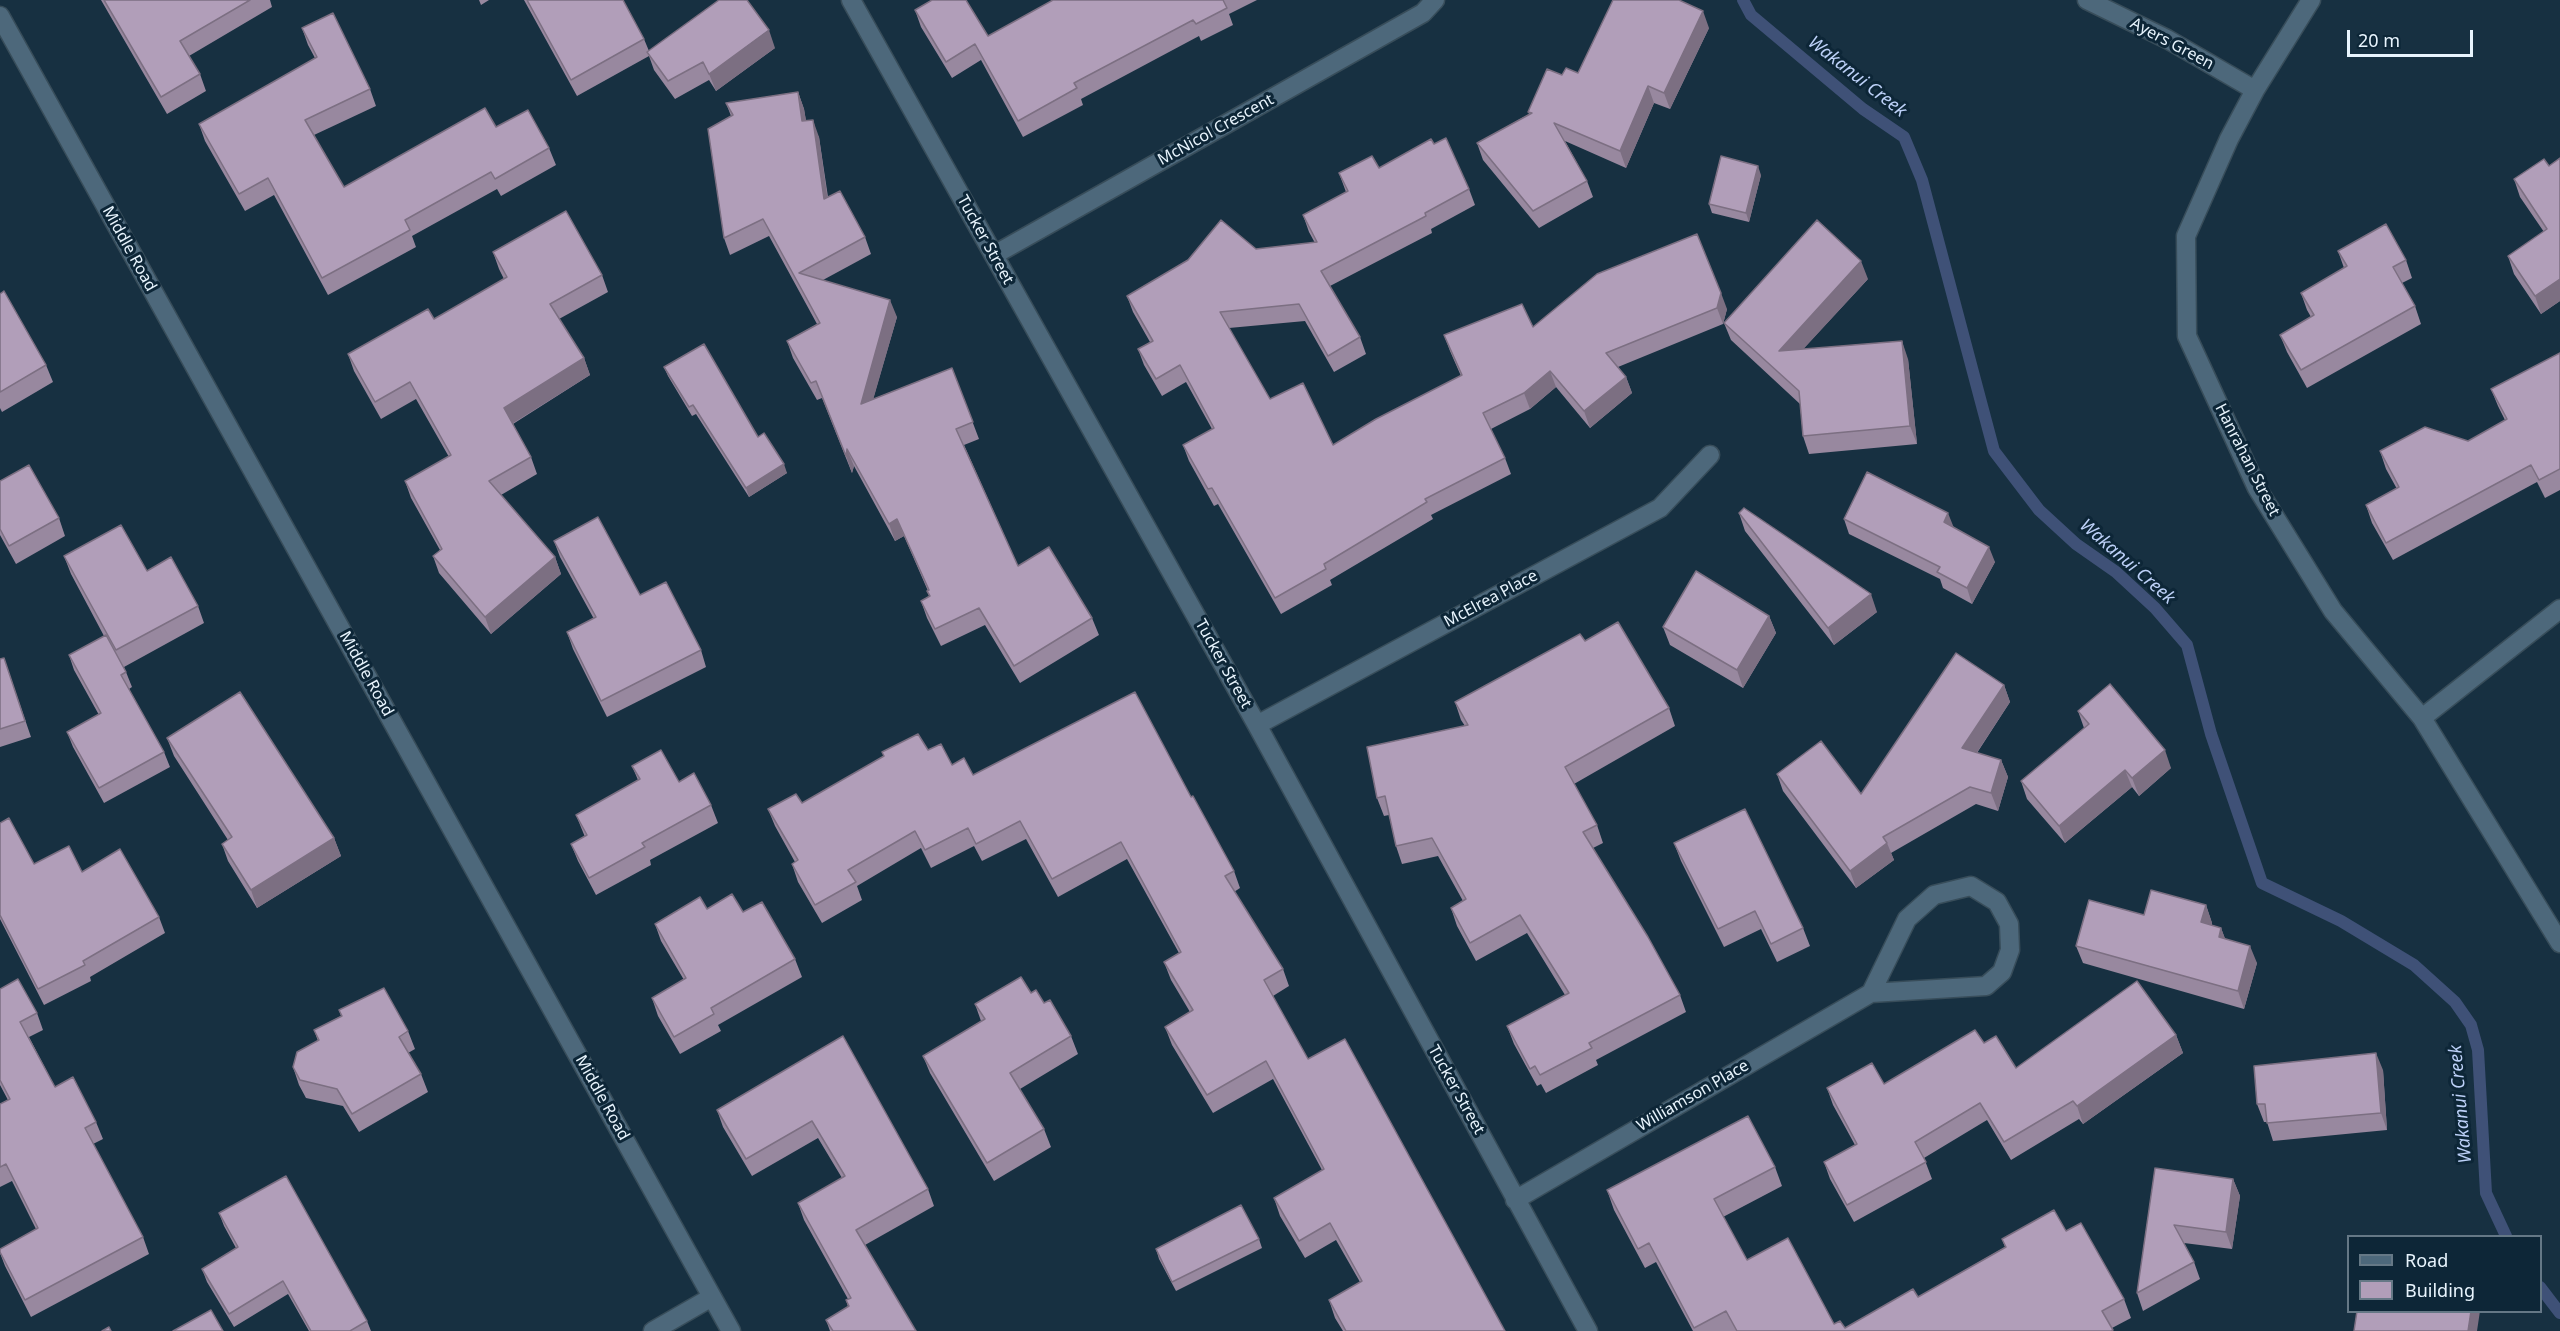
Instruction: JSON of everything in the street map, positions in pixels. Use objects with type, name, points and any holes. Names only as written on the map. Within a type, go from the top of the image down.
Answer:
[{"type":"street","name":"Tucker Street","points":[[851,0],[1257,725],[1588,1331]]},
{"type":"street","name":"McNicol Crescent","points":[[994,255],[1423,13],[1434,0]]},
{"type":"street","name":"Ayers Green","points":[[2087,0],[2167,39],[2255,90]]},
{"type":"street","name":"Hanrahan Street","points":[[2311,0],[2255,90],[2229,139],[2186,236],[2187,336],[2263,498],[2333,611],[2422,718],[2560,943]]},
{"type":"street","name":"Middle Road","points":[[0,16],[731,1331]]},
{"type":"street","name":"McElrea Place","points":[[1257,725],[1660,508],[1710,455]]},
{"type":"street","points":[[2422,718],[2560,609]]},
{"type":"street","name":"Williamson Place","points":[[1515,1200],[1871,993],[1986,987],[2002,972],[2010,950],[2009,924],[1997,903],[1971,886],[1934,895],[1907,919],[1871,993]]},
{"type":"street","points":[[653,1331],[712,1297]]},
{"type":"building","points":[[104,0],[250,0],[180,41],[200,74],[161,97]]},
{"type":"building","points":[[527,0],[623,0],[644,39],[571,80]]},
{"type":"building","points":[[719,0],[747,0],[769,30],[709,74],[703,62],[668,81],[647,52]]},
{"type":"building","points":[[932,0],[966,0],[988,36],[1053,0],[1223,0],[1227,8],[1196,24],[1193,20],[1074,83],[1077,88],[1018,121],[975,44],[946,62],[915,10]]},
{"type":"building","points":[[1613,0],[1679,0],[1703,11],[1664,93],[1648,86],[1620,151],[1554,123],[1587,181],[1533,211],[1477,143],[1532,113],[1528,112],[1547,69],[1562,75],[1566,68],[1578,73]]},
{"type":"building","points":[[333,13],[370,89],[305,120],[344,187],[485,108],[496,127],[528,110],[549,148],[495,179],[491,172],[405,220],[410,230],[322,278],[268,178],[239,194],[199,124],[317,57],[302,28]]},
{"type":"building","points":[[798,92],[802,121],[813,120],[824,199],[840,191],[865,237],[799,273],[890,300],[861,404],[952,368],[973,422],[956,429],[1018,566],[1049,547],[1092,618],[1014,666],[979,608],[935,629],[921,601],[930,596],[927,591],[929,590],[897,519],[889,524],[847,449],[846,456],[816,381],[811,383],[787,341],[820,323],[763,219],[724,238],[708,129],[733,115],[726,103]]},
{"type":"building","points":[[1446,138],[1469,189],[1425,213],[1426,216],[1321,271],[1360,337],[1328,356],[1299,304],[1220,312],[1270,399],[1303,383],[1333,445],[1376,419],[1462,375],[1444,335],[1522,304],[1533,327],[1597,274],[1697,234],[1721,293],[1717,308],[1606,353],[1626,377],[1584,411],[1550,371],[1524,393],[1483,413],[1505,458],[1425,499],[1427,502],[1324,564],[1326,569],[1275,598],[1212,488],[1208,489],[1183,445],[1214,428],[1180,365],[1156,379],[1138,349],[1153,341],[1127,296],[1188,260],[1221,220],[1256,249],[1317,242],[1303,215],[1348,191],[1339,173],[1372,156],[1379,168],[1431,139],[1434,144]]},
{"type":"building","points":[[1721,156],[1758,166],[1746,213],[1709,204]]},
{"type":"building","points":[[2560,158],[2560,279],[2535,296],[2508,256],[2547,229],[2514,179],[2544,159],[2549,166]]},
{"type":"building","points":[[566,211],[602,275],[550,304],[584,358],[504,408],[531,457],[489,481],[555,557],[485,617],[433,556],[442,549],[405,481],[451,455],[410,382],[375,402],[348,354],[428,309],[434,319],[507,277],[493,252]]},
{"type":"building","points":[[1817,220],[1861,261],[1779,351],[1902,341],[1910,426],[1803,436],[1799,391],[1724,323]]},
{"type":"building","points":[[2386,224],[2406,260],[2393,267],[2415,306],[2301,370],[2280,335],[2314,315],[2301,293],[2347,266],[2338,251]]},
{"type":"building","points":[[4,291],[46,365],[0,392],[0,294]]},
{"type":"building","points":[[704,344],[758,437],[764,433],[784,464],[746,488],[693,405],[689,407],[664,367]]},
{"type":"building","points":[[2560,353],[2560,469],[2539,480],[2531,465],[2386,543],[2366,505],[2399,487],[2380,451],[2425,427],[2468,441],[2507,419],[2491,389]]},
{"type":"building","points":[[29,465],[59,518],[9,546],[0,529],[0,481]]},
{"type":"building","points":[[1867,472],[1948,513],[1944,522],[1989,547],[1967,588],[1937,572],[1940,567],[1844,519]]},
{"type":"building","points":[[1744,508],[1871,594],[1828,628],[1739,513]]},
{"type":"building","points":[[598,517],[640,595],[666,582],[701,650],[601,701],[567,632],[596,617],[554,541]]},
{"type":"building","points":[[121,525],[147,571],[171,557],[198,606],[116,650],[64,556]]},
{"type":"building","points":[[1696,571],[1769,616],[1737,670],[1663,627]]},
{"type":"building","points":[[1618,622],[1669,708],[1565,767],[1597,825],[1583,832],[1648,937],[1680,995],[1589,1043],[1592,1048],[1540,1075],[1535,1066],[1530,1069],[1507,1026],[1569,993],[1520,915],[1470,943],[1451,908],[1466,899],[1432,838],[1396,846],[1385,796],[1377,798],[1367,747],[1468,725],[1455,702],[1580,634],[1585,641]]},
{"type":"building","points":[[106,635],[126,672],[121,675],[164,752],[99,788],[67,732],[101,713],[69,655]]},
{"type":"building","points":[[1956,653],[2004,685],[1962,748],[2001,760],[1991,793],[1970,787],[1883,837],[1887,843],[1850,871],[1777,774],[1821,741],[1861,794]]},
{"type":"building","points":[[4,658],[25,721],[0,729],[0,659]]},
{"type":"building","points":[[2110,684],[2165,750],[2132,778],[2125,770],[2059,826],[2021,781],[2089,724],[2078,711]]},
{"type":"building","points":[[240,692],[334,838],[251,890],[222,844],[232,837],[167,738]]},
{"type":"building","points":[[1135,692],[1191,797],[1193,796],[1234,871],[1225,876],[1283,969],[1264,980],[1308,1059],[1345,1039],[1505,1331],[1346,1331],[1329,1300],[1362,1281],[1330,1223],[1299,1241],[1274,1198],[1324,1169],[1266,1061],[1207,1095],[1165,1027],[1193,1010],[1164,962],[1181,952],[1121,842],[1052,879],[1020,821],[976,844],[968,828],[925,850],[915,831],[848,870],[856,882],[815,905],[792,864],[798,860],[768,809],[796,794],[802,803],[884,756],[882,752],[918,734],[928,750],[941,744],[952,765],[964,758],[973,775]]},
{"type":"building","points":[[661,750],[679,782],[694,773],[711,805],[642,843],[645,847],[589,878],[571,844],[587,835],[576,815],[640,779],[632,766]]},
{"type":"building","points":[[1745,809],[1803,928],[1771,944],[1755,911],[1718,929],[1674,843]]},
{"type":"building","points":[[9,818],[34,864],[69,846],[82,872],[120,849],[159,917],[83,961],[85,965],[38,989],[0,915],[0,823]]},
{"type":"building","points":[[2151,890],[2206,905],[2201,922],[2221,928],[2219,937],[2250,946],[2238,991],[2076,946],[2089,900],[2144,915]]},
{"type":"building","points":[[732,894],[743,912],[762,902],[795,959],[711,1008],[714,1014],[674,1037],[652,998],[686,978],[655,924],[700,897],[707,909]]},
{"type":"building","points":[[1021,977],[1031,993],[1036,990],[1044,1003],[1050,1000],[1071,1036],[1010,1073],[1044,1129],[987,1163],[923,1056],[985,1019],[975,1004]]},
{"type":"building","points":[[18,979],[37,1013],[20,1022],[55,1087],[73,1077],[96,1122],[85,1128],[143,1237],[25,1300],[0,1252],[0,1249],[38,1228],[6,1164],[0,1167],[0,1104],[10,1099],[0,1080],[0,989]]},
{"type":"building","points":[[2137,981],[2176,1035],[2077,1106],[2073,1101],[2004,1142],[1980,1103],[1915,1142],[1926,1162],[1847,1205],[1824,1162],[1857,1144],[1827,1088],[1872,1063],[1884,1084],[1975,1030],[1984,1043],[1996,1036],[2016,1068]]},
{"type":"building","points":[[384,988],[408,1031],[399,1037],[421,1074],[352,1114],[337,1089],[300,1080],[293,1067],[297,1052],[319,1040],[314,1030],[342,1016],[339,1010]]},
{"type":"building","points":[[843,1036],[928,1189],[856,1230],[916,1331],[833,1331],[826,1320],[849,1306],[846,1300],[851,1298],[798,1203],[845,1176],[812,1121],[746,1159],[717,1110]]},
{"type":"building","points":[[2376,1053],[2381,1113],[2267,1123],[2265,1104],[2257,1104],[2254,1066]]},
{"type":"building","points":[[1748,1116],[1775,1167],[1714,1199],[1747,1260],[1788,1238],[1834,1324],[1840,1321],[1845,1328],[1913,1289],[1918,1297],[2006,1247],[2002,1239],[2054,1210],[2066,1231],[2081,1223],[2124,1299],[2102,1311],[2113,1330],[1737,1331],[1726,1311],[1694,1328],[1649,1243],[1638,1249],[1607,1190]]},
{"type":"building","points":[[2155,1168],[2233,1179],[2226,1232],[2174,1225],[2194,1262],[2137,1293]]},
{"type":"building","points":[[286,1176],[367,1321],[350,1331],[311,1331],[283,1281],[229,1314],[202,1269],[238,1247],[219,1213]]},
{"type":"building","points":[[1241,1205],[1259,1239],[1172,1282],[1156,1249]]},
{"type":"building","points":[[211,1310],[223,1331],[173,1331]]},
{"type":"building","points":[[2357,1313],[2471,1313],[2468,1331],[2354,1331]]},
{"type":"waterway","name":"Wakanui Creek","points":[[1743,0],[1751,15],[1863,109],[1904,137],[1922,180],[1994,451],[2039,510],[2076,544],[2116,572],[2155,608],[2187,645],[2211,734],[2262,883],[2341,921],[2414,965],[2455,1002],[2471,1025],[2478,1050],[2486,1193],[2506,1235]]},
{"type":"waterway","name":"Wakanui Creek","points":[[2542,1290],[2560,1313]]}]
